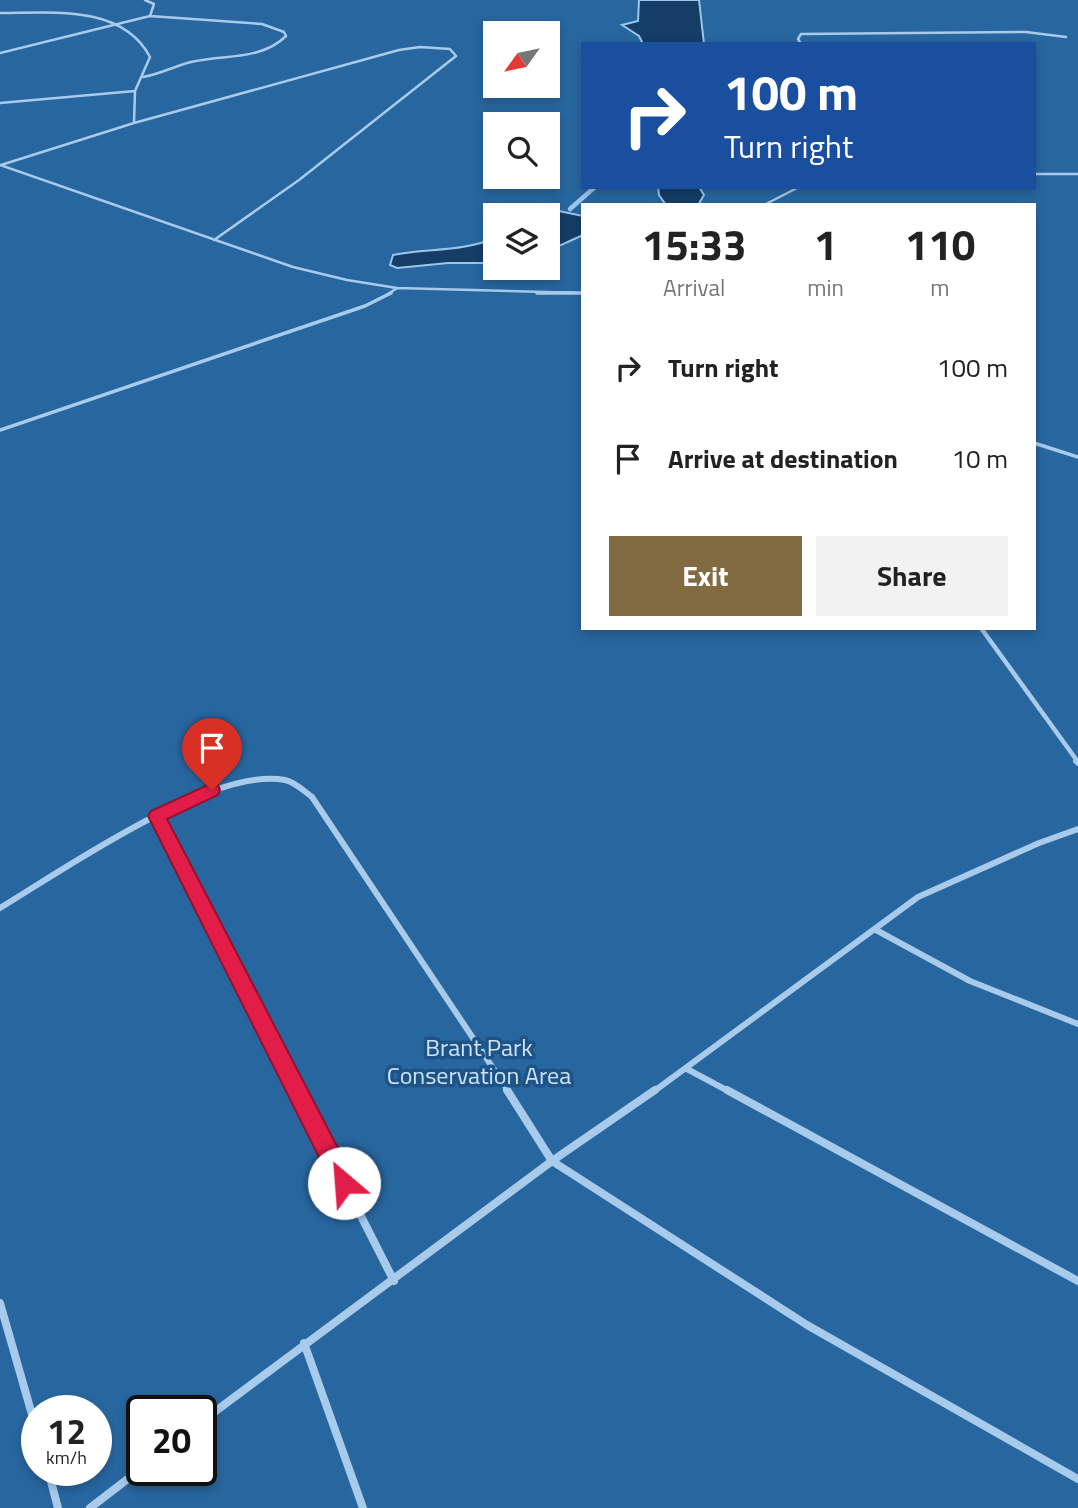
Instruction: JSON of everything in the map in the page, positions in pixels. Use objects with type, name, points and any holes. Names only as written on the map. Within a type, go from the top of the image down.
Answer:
[{"type":"lane","points":[[145,0],[154,4],[150,16]]},
{"type":"lane","points":[[0,13],[89,16],[120,25],[144,42],[150,57],[135,91],[134,122]]},
{"type":"lane","points":[[0,53],[150,16],[262,24],[284,32],[286,36],[274,47],[257,52],[202,60],[143,77]]},
{"type":"lane","points":[[800,42],[798,39],[801,34],[1026,32],[1066,37]]},
{"type":"lane","points":[[0,165],[134,122],[399,50],[420,47],[450,49],[453,52],[456,56],[450,62],[299,180],[214,240]]},
{"type":"lane","points":[[0,103],[135,91]]},
{"type":"lane","points":[[0,165],[293,267],[397,288],[581,293]]},
{"type":"lane","points":[[1036,174],[1078,174]]},
{"type":"lane","points":[[768,203],[795,189]]},
{"type":"lane","points":[[0,430],[365,306],[382,299],[397,288]]},
{"type":"lane","points":[[1036,444],[1078,457]]},
{"type":"lane","points":[[982,630],[1078,763]]},
{"type":"lane","points":[[0,908],[157,816],[212,790],[262,779],[285,780],[300,787],[312,797],[467,1024],[552,1161],[807,1325],[1078,1479]]},
{"type":"lane","points":[[157,816],[394,1281]]},
{"type":"lane","points":[[217,1410],[304,1343],[394,1281],[552,1161],[687,1069],[918,897],[1039,843],[1078,829]]},
{"type":"lane","points":[[876,930],[970,981],[1078,1024]]},
{"type":"lane","points":[[687,1069],[1078,1281]]},
{"type":"lane","points":[[0,1303],[26,1395]]},
{"type":"lane","points":[[304,1343],[363,1508]]},
{"type":"lane","points":[[90,1508],[126,1480]]},
{"type":"lane","points":[[52,1486],[58,1508]]},
{"type":"green space","name":"Brant Park Conservation Area","points":[[0,0],[1078,0],[1078,1508],[0,1508]]},
{"type":"shaded area","points":[[639,0],[699,0],[704,42],[642,42],[639,36],[622,25],[638,21]]},
{"type":"shaded area","points":[[658,189],[700,189],[704,195],[699,203],[665,203]]},
{"type":"shaded area","points":[[560,211],[581,216],[581,236],[560,246]]},
{"type":"shaded area","points":[[483,242],[483,263],[397,268],[390,265],[393,255],[470,246]]},
{"type":"waterway","points":[[570,209],[593,189]]},
{"type":"route","points":[[212,790],[157,816],[344,1183]]}]
